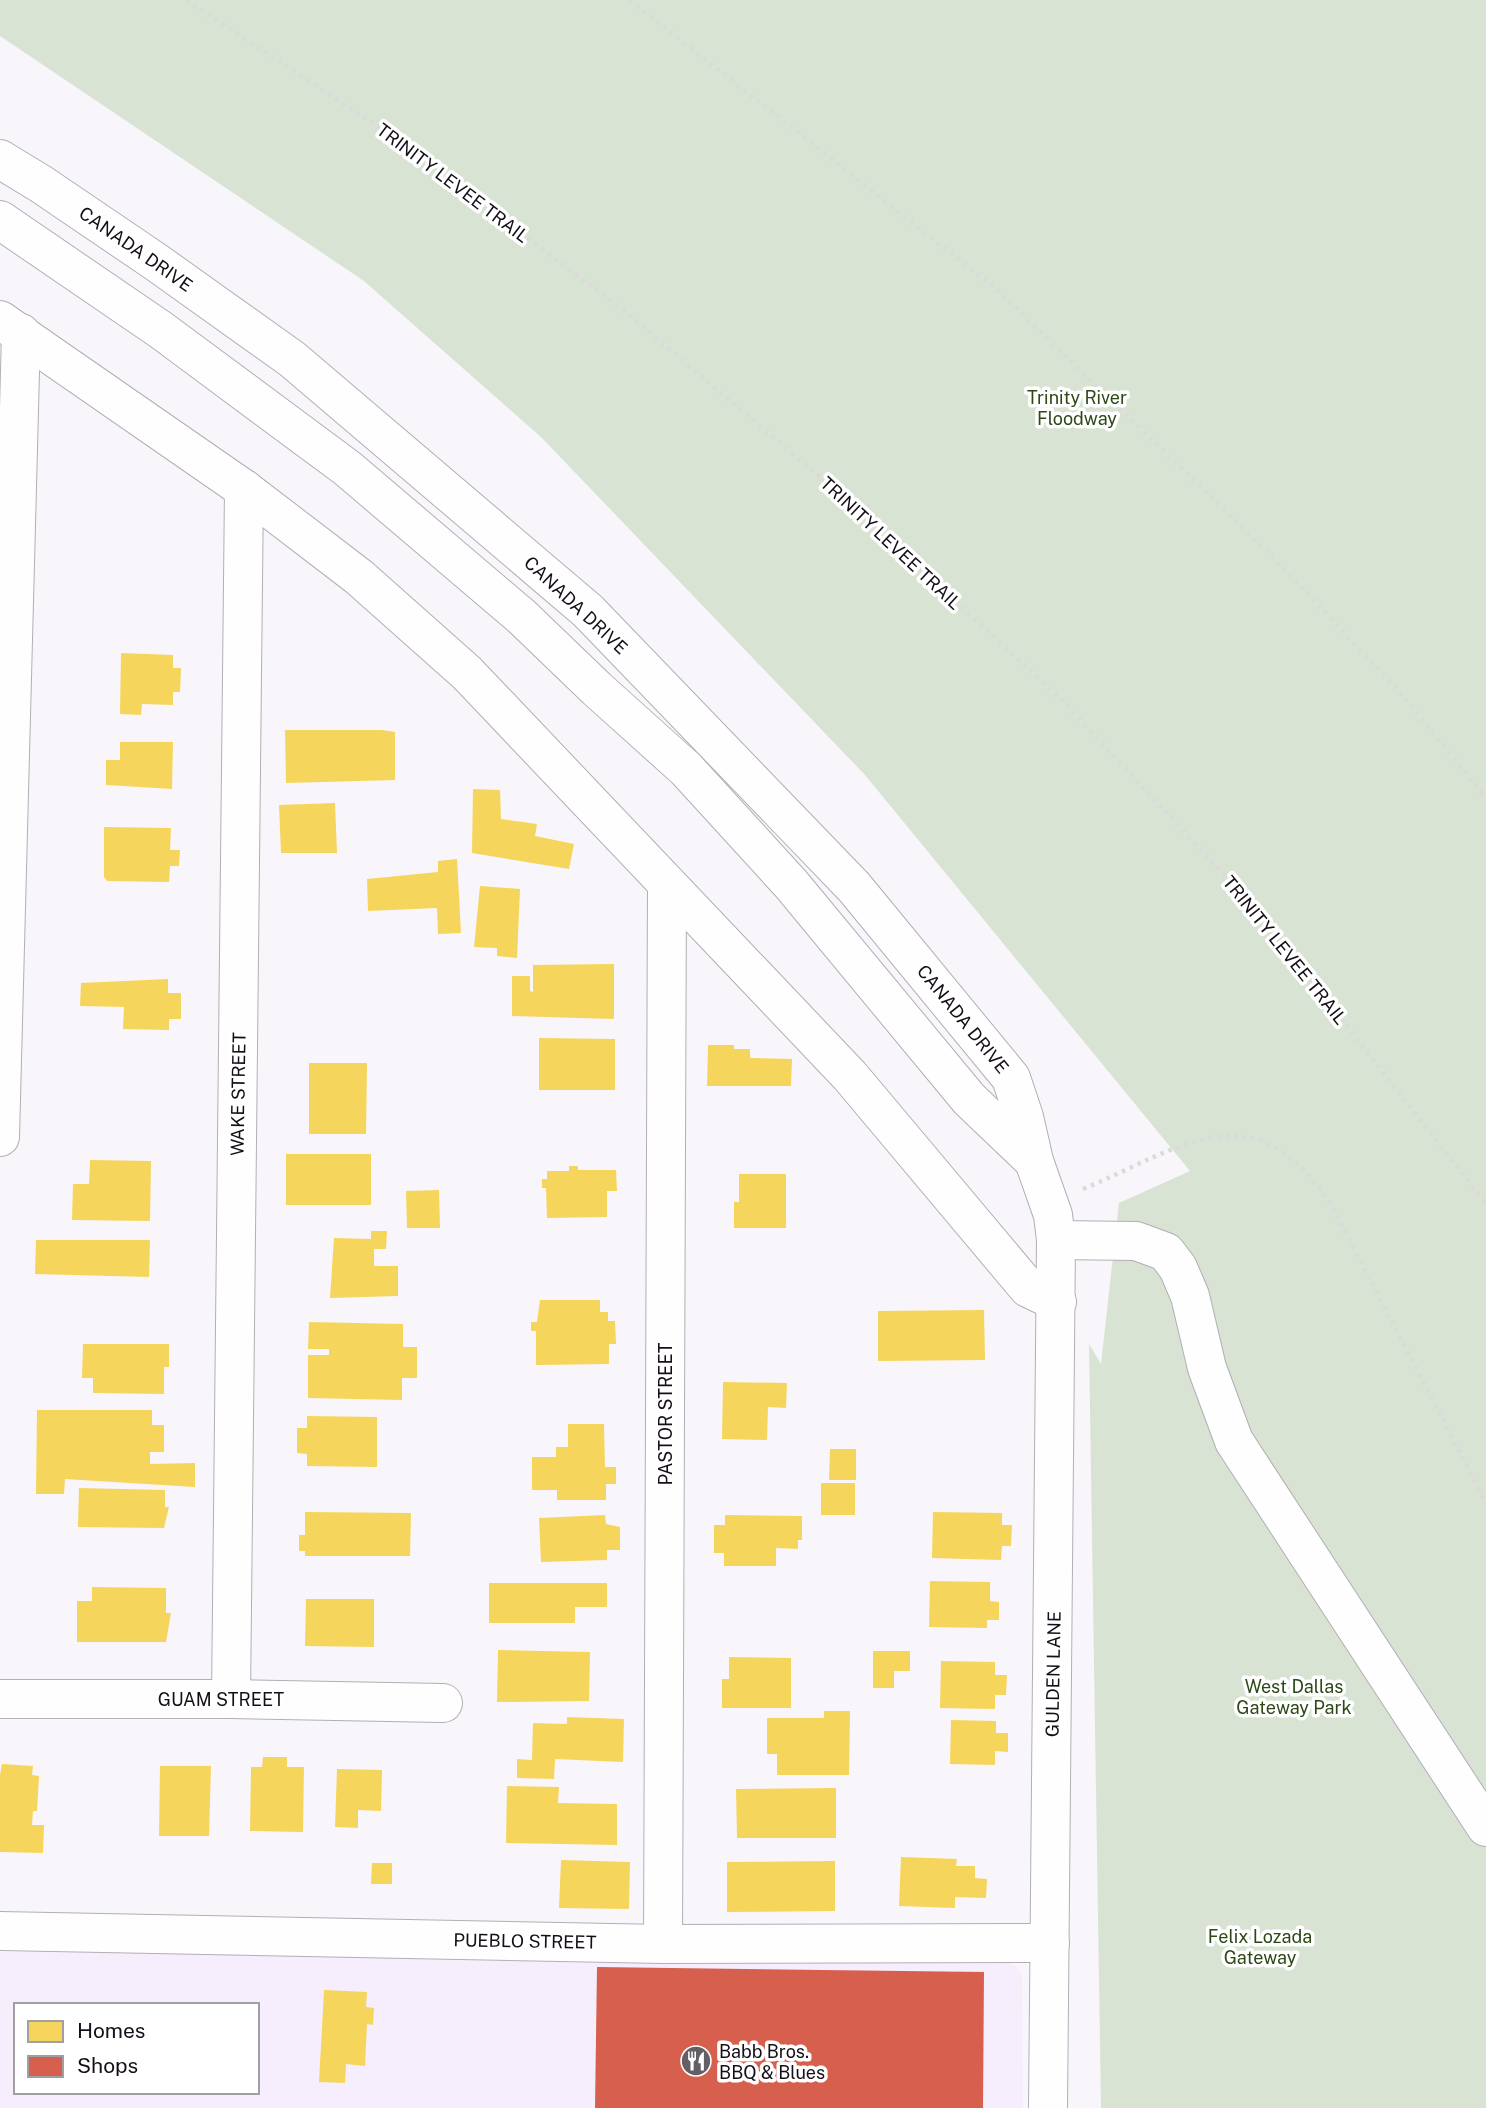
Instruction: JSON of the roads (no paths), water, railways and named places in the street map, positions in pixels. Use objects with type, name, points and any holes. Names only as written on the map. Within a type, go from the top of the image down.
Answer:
[{"type":"street","name":"CANADA DRIVE","points":[[0,159],[156,262],[292,359],[587,611],[853,887],[1011,1078],[1024,1117],[1034,1161],[1050,1203],[1056,1240]]},
{"type":"street","name":"CANADA DRIVE","points":[[0,220],[125,305],[347,468],[521,616],[597,690],[686,769],[792,884],[969,1099],[1034,1161]]},
{"type":"street","points":[[125,305],[156,262]]},
{"type":"street","points":[[10,326],[244,489],[359,577],[467,673],[850,1076],[1028,1288],[1057,1302]]},
{"type":"street","points":[[0,1137],[10,326]]},
{"type":"street","name":"WAKE STREET","points":[[231,1699],[244,489]]},
{"type":"street","name":"PASTOR STREET","points":[[663,1944],[667,884]]},
{"type":"street","points":[[1056,1240],[1136,1241],[1166,1252],[1178,1268],[1190,1296],[1207,1368],[1234,1441],[1486,1827]]},
{"type":"street","name":"GULDEN LANE","points":[[1048,2108],[1056,1240]]},
{"type":"street","name":"GUAM STREET","points":[[0,1699],[443,1703]]},
{"type":"street","name":"PUEBLO STREET","points":[[0,1931],[663,1944],[1050,1943]]},
{"type":"place","name":"Babb Bros. BBQ & Blues","points":[[696,2061]]},
{"type":"park label","name":"Trinity River Floodway","points":[[1077,407]]},
{"type":"park label","name":"West Dallas Gateway Park","points":[[1294,1696]]},
{"type":"park label","name":"Felix Lozada Gateway","points":[[1260,1946]]}]
